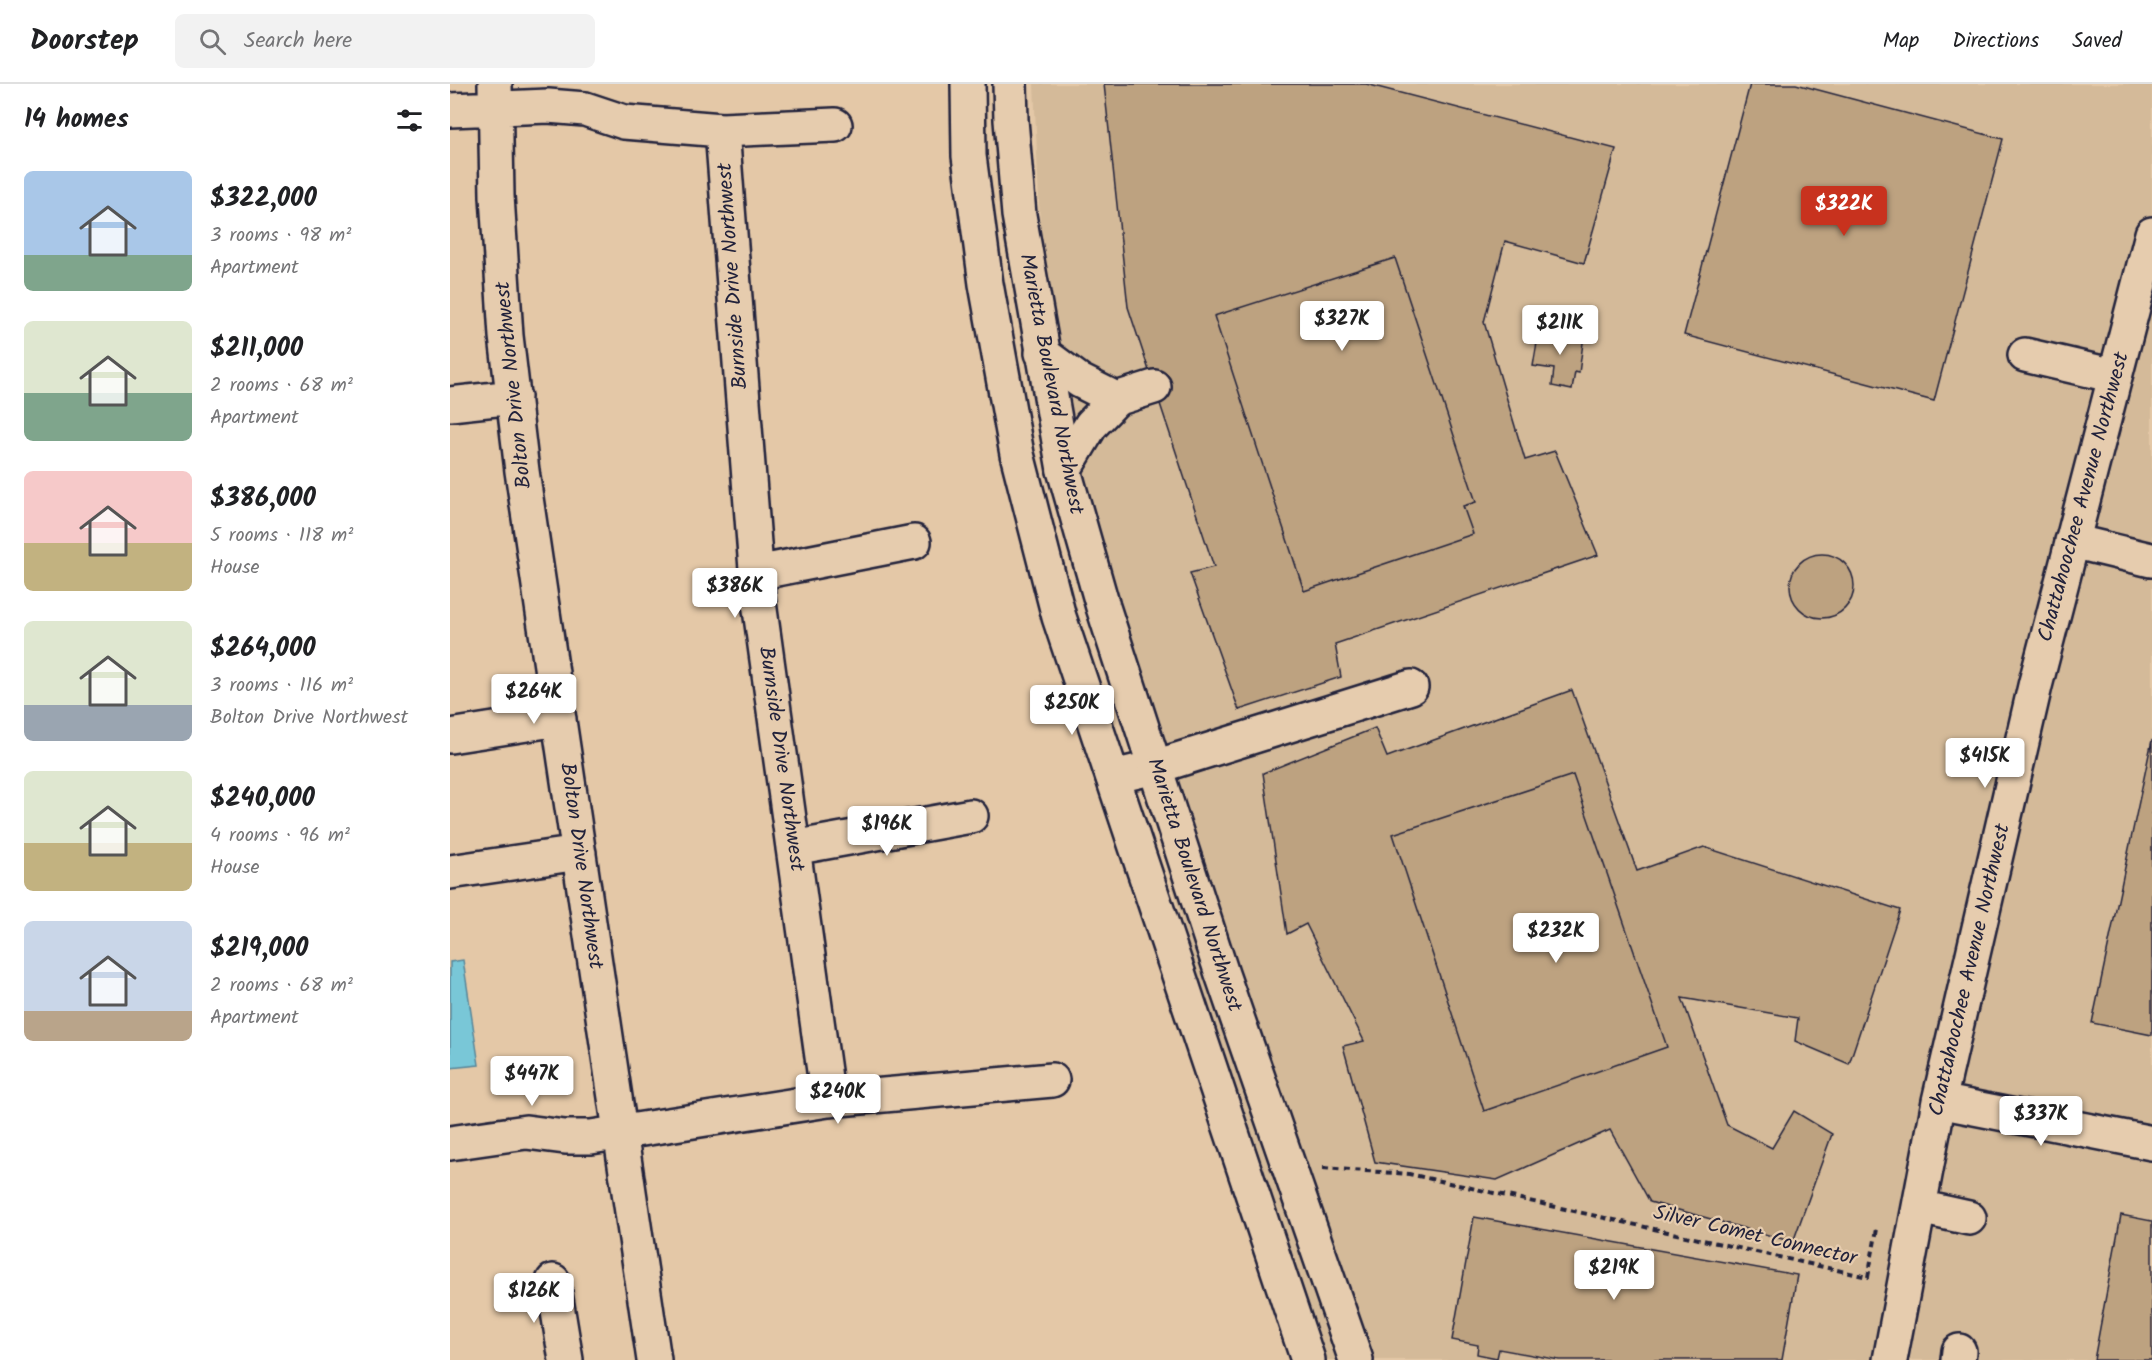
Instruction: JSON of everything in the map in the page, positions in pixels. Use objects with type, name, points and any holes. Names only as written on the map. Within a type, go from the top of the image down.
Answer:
[{"type":"street","points":[[968,84],[969,156],[986,284],[1017,454],[1059,617],[1308,1360]]},
{"type":"street","name":"Marietta Boulevard Northwest","points":[[1010,84],[1019,215],[1064,470],[1103,607],[1222,975],[1356,1360]]},
{"type":"street","points":[[450,111],[495,97],[548,106],[585,109],[624,122],[722,130],[836,126]]},
{"type":"street","name":"Bolton Drive Northwest","points":[[495,97],[497,196],[507,336],[524,482],[654,1360]]},
{"type":"street","name":"Burnside Drive Northwest","points":[[722,130],[756,573],[828,1100]]},
{"type":"street","name":"Chattahoochee Avenue Northwest","points":[[1890,1360],[1939,1101],[2035,686],[2152,234]]},
{"type":"street","points":[[1042,353],[1080,381],[1116,399]]},
{"type":"street","points":[[2025,355],[2115,376]]},
{"type":"street","points":[[1064,470],[1091,425],[1116,399],[1154,387]]},
{"type":"street","points":[[450,404],[514,397]]},
{"type":"street","points":[[2072,541],[2151,560]]},
{"type":"street","points":[[756,573],[914,542]]},
{"type":"street","points":[[1113,777],[1155,767],[1411,687]]},
{"type":"street","points":[[450,736],[559,719]]},
{"type":"street","points":[[793,848],[971,816]]},
{"type":"street","points":[[450,872],[579,853]]},
{"type":"street","points":[[450,1143],[526,1132],[565,1137],[620,1134],[828,1100],[1052,1080]]},
{"type":"street","points":[[1939,1101],[2152,1143]]},
{"type":"street","points":[[1919,1207],[1969,1218]]},
{"type":"street","points":[[553,1281],[566,1360]]},
{"type":"path","name":"Silver Comet Connector","points":[[1318,1168],[1409,1174],[1868,1277],[1879,1220]]},
{"type":"shaded area","points":[[1034,84],[2152,84],[2152,1360],[1306,1360],[1076,544],[1041,248]]},
{"type":"water","points":[[463,960],[479,1065],[450,1068],[450,962]]},
{"type":"building","points":[[1104,84],[1366,84],[1616,149],[1584,263],[1505,241],[1484,322],[1525,460],[1555,451],[1598,555],[1335,644],[1341,677],[1239,710],[1190,573],[1214,567],[1128,307]]},
{"type":"building","points":[[1750,84],[1796,84],[2003,139],[1934,401],[1684,335]]},
{"type":"building","points":[[1395,258],[1476,502],[1463,506],[1473,534],[1304,591],[1214,316]]},
{"type":"building","points":[[1539,331],[1584,335],[1579,373],[1575,372],[1572,390],[1552,386],[1554,369],[1533,366]]},
{"type":"building","points":[[1816,554],[1828,554],[1845,563],[1852,574],[1854,586],[1852,598],[1845,609],[1828,618],[1816,618],[1804,613],[1795,604],[1790,592],[1790,580],[1795,568],[1804,559]]},
{"type":"building","points":[[1572,690],[1637,871],[1704,847],[1900,910],[1849,1064],[1795,1041],[1798,1018],[1682,998],[1727,1125],[1772,1148],[1794,1111],[1832,1134],[1793,1242],[1650,1202],[1610,1130],[1497,1180],[1375,1162],[1343,1046],[1364,1041],[1306,924],[1287,934],[1263,773],[1375,728],[1387,757]]},
{"type":"building","points":[[2152,740],[2152,1035],[2092,1023]]},
{"type":"building","points":[[1573,775],[1667,1047],[1484,1111],[1393,834]]},
{"type":"building","points":[[2121,1215],[2152,1221],[2152,1360],[2094,1360]]},
{"type":"building","points":[[1474,1217],[1797,1275],[1782,1360],[1559,1360],[1499,1349],[1497,1358],[1477,1354],[1478,1345],[1452,1340]]}]
